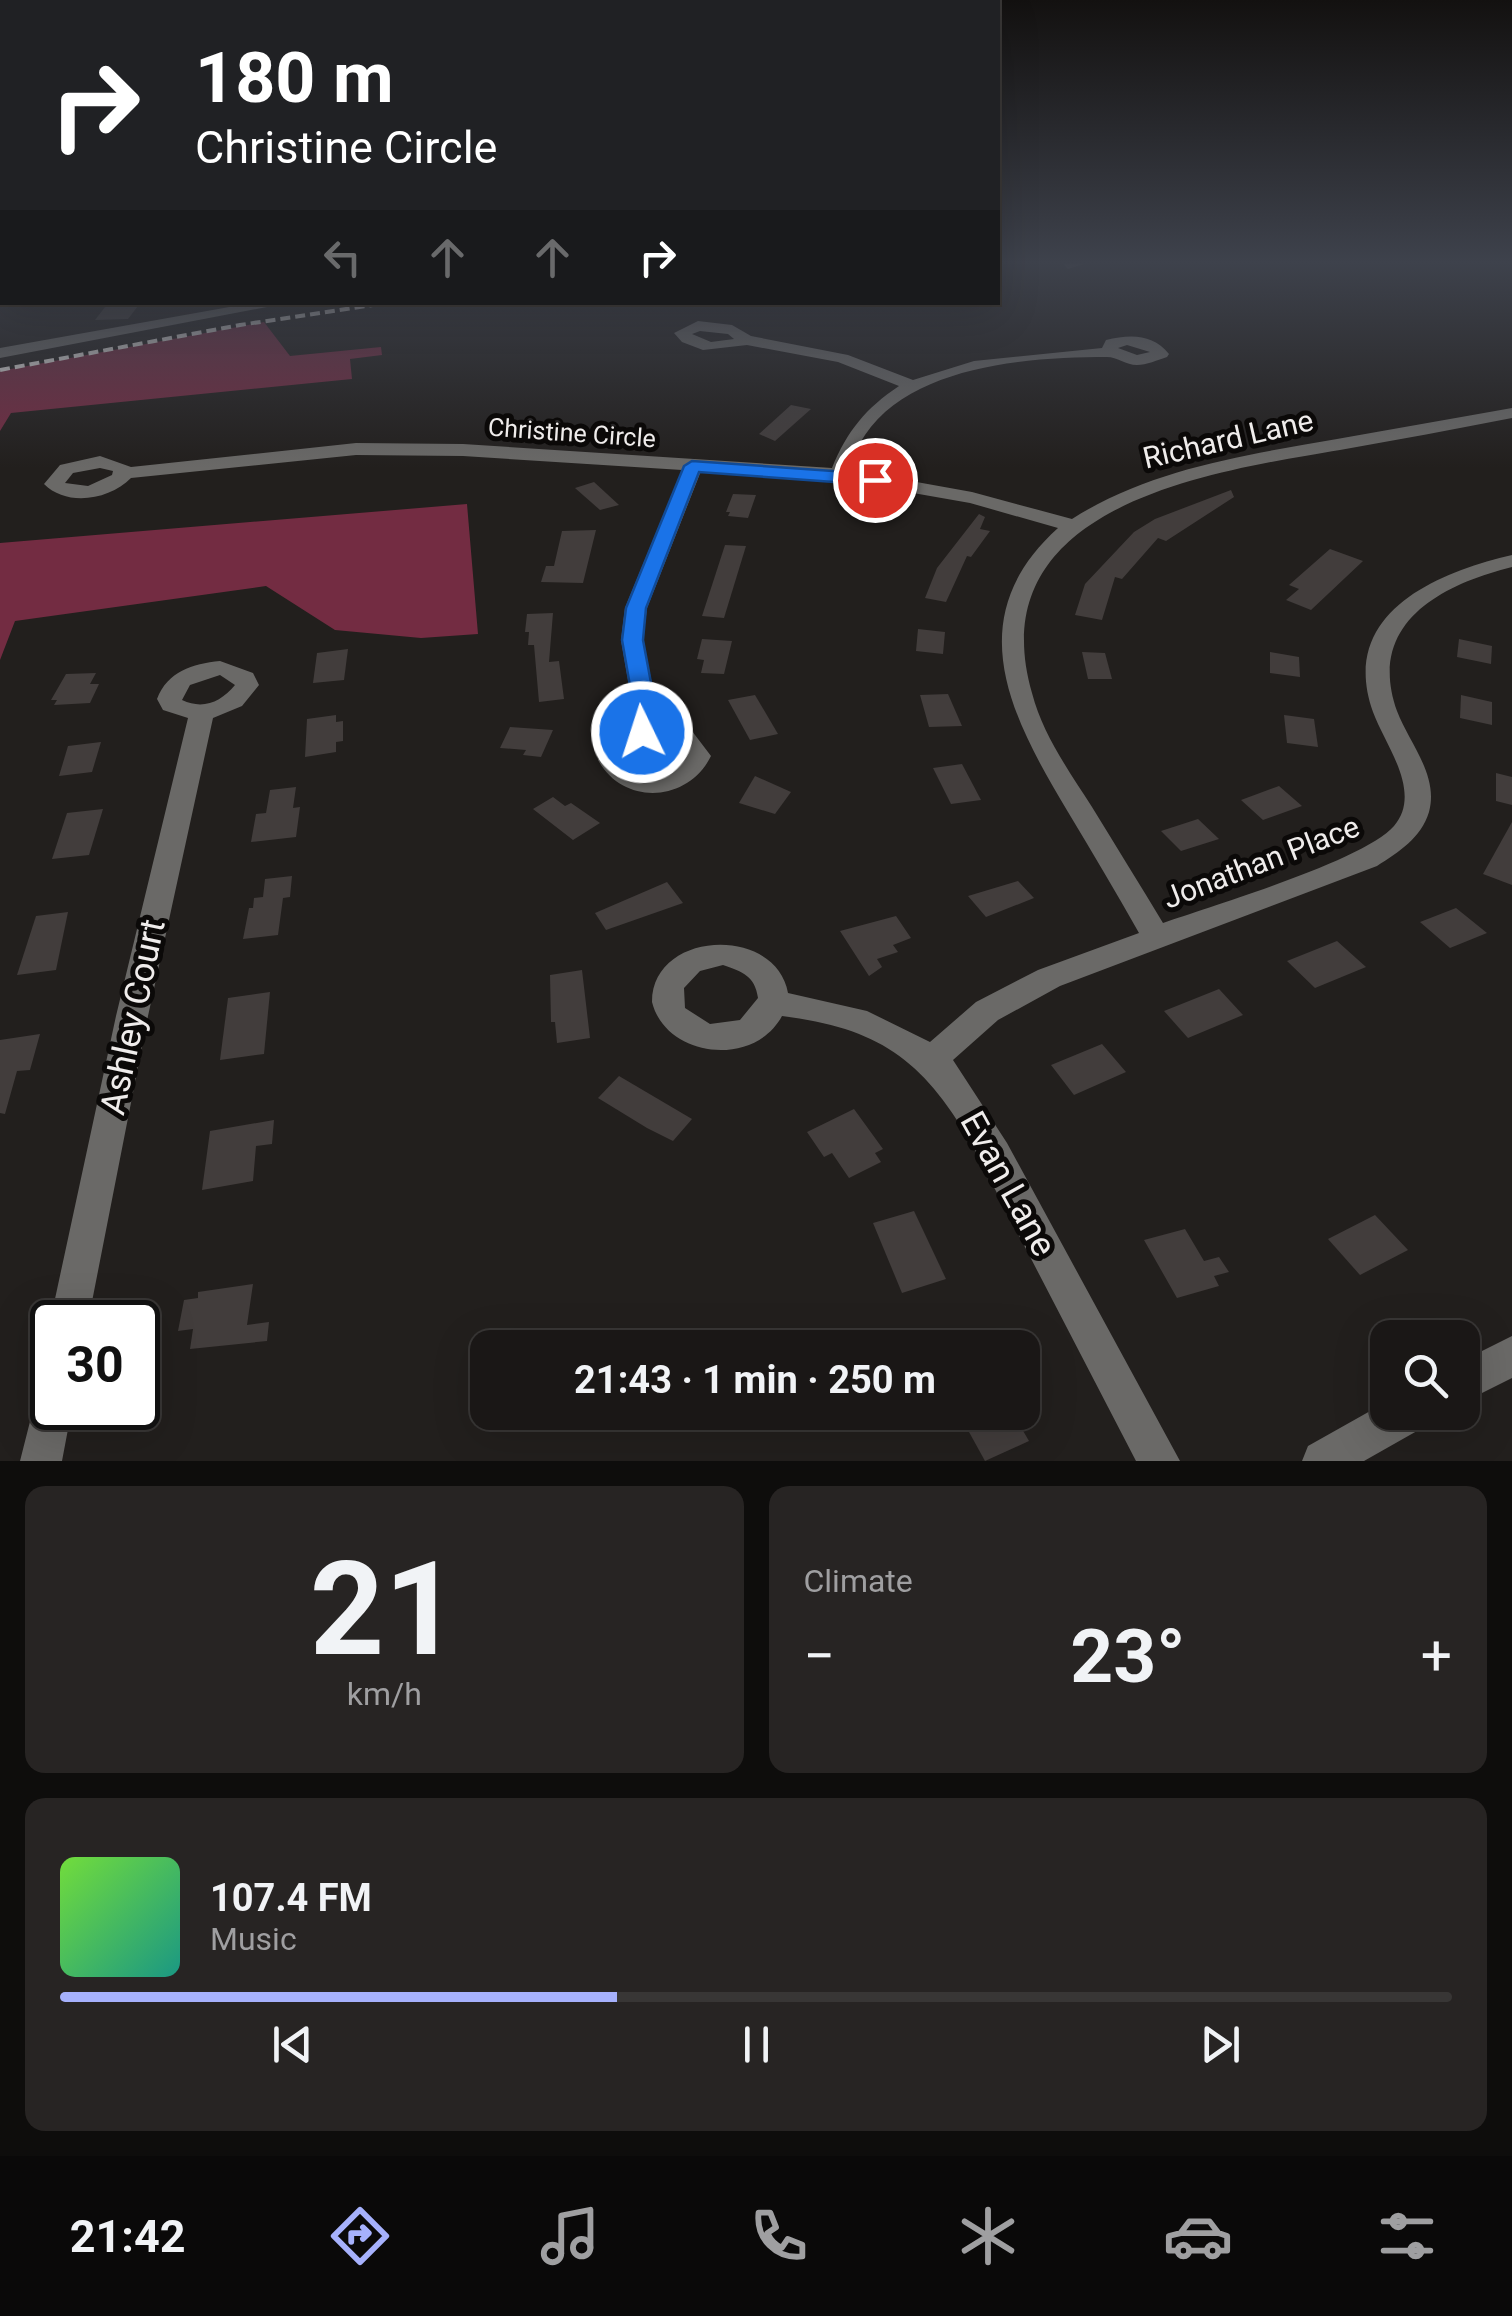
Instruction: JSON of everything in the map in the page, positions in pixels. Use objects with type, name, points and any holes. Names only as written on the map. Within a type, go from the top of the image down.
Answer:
[{"type":"street","points":[[0,353],[122,331]]},
{"type":"street","points":[[746,340],[842,358],[911,385]]},
{"type":"street","points":[[839,474],[857,432],[880,408],[911,385],[984,366],[1111,352]]},
{"type":"street","name":"Richard Lane","points":[[1157,938],[1048,756],[1027,715],[1016,681],[1010,641],[1018,599],[1049,548],[1071,525],[1129,494],[1211,468],[1512,413]]},
{"type":"street","name":"Christine Circle","points":[[124,473],[403,448],[839,474],[927,488],[1071,525]]},
{"type":"street","points":[[649,731],[632,640],[636,608],[692,466]]},
{"type":"street","name":"Jonathan Place","points":[[931,1060],[987,1012],[1049,978],[1367,859],[1391,844],[1410,825],[1416,800],[1415,780],[1384,709],[1378,680],[1388,630],[1404,608],[1424,593],[1448,580],[1512,562]]},
{"type":"street","name":"Ashley Court","points":[[74,1300],[132,1016],[202,712]]},
{"type":"street","name":"Evan Lane","points":[[774,1003],[821,1008],[882,1032],[931,1060],[968,1108],[1158,1461]]},
{"type":"street","points":[[1480,1373],[1512,1356]]},
{"type":"street","points":[[41,1461],[47,1430]]},
{"type":"street","points":[[1323,1461],[1377,1430]]},
{"type":"shaded area","points":[[215,331],[271,331],[290,356],[381,347],[382,355],[350,359],[352,379],[11,413],[0,431],[0,371]]},
{"type":"shaded area","points":[[467,504],[478,634],[421,638],[335,630],[266,586],[15,621],[0,660],[0,543]]},
{"type":"building","points":[[791,405],[811,409],[775,441],[759,434]]},
{"type":"building","points":[[594,482],[619,505],[600,510],[575,488]]},
{"type":"building","points":[[1231,490],[1234,497],[1166,541],[1158,538],[1122,579],[1115,577],[1102,620],[1075,615],[1085,584],[1134,532],[1155,519]]},
{"type":"building","points":[[733,494],[756,495],[748,518],[728,516]]},
{"type":"building","points":[[979,514],[985,517],[980,529],[990,531],[971,557],[967,556],[946,602],[925,598],[937,568]]},
{"type":"building","points":[[596,530],[583,583],[541,582],[546,566],[554,566],[562,531]]},
{"type":"building","points":[[725,545],[746,546],[724,618],[702,616]]},
{"type":"building","points":[[1330,549],[1363,561],[1311,610],[1286,600],[1299,589],[1289,585]]},
{"type":"building","points":[[553,613],[549,662],[559,661],[564,699],[539,702],[534,645],[528,645],[529,632],[525,632],[527,614]]},
{"type":"building","points":[[918,629],[945,632],[943,654],[916,651]]},
{"type":"building","points":[[702,639],[732,641],[724,674],[701,673],[704,660],[697,659]]},
{"type":"building","points":[[1459,639],[1492,646],[1491,664],[1457,657]]},
{"type":"building","points":[[348,649],[344,680],[313,683],[317,653]]},
{"type":"building","points":[[1082,652],[1105,653],[1112,679],[1088,679]]},
{"type":"building","points":[[1270,652],[1299,657],[1300,677],[1270,673]]},
{"type":"building","points":[[96,673],[90,684],[99,684],[90,703],[54,705],[57,700],[51,700],[66,674]]},
{"type":"building","points":[[948,694],[962,726],[929,727],[920,695]]},
{"type":"building","points":[[755,695],[778,734],[750,740],[728,700]]},
{"type":"building","points":[[1461,695],[1492,702],[1492,725],[1460,718]]},
{"type":"building","points":[[336,715],[336,722],[343,721],[343,741],[336,742],[336,752],[305,757],[307,719]]},
{"type":"building","points":[[1284,715],[1314,719],[1318,747],[1287,743]]},
{"type":"building","points":[[510,727],[553,730],[541,757],[523,755],[526,750],[500,748]]},
{"type":"building","points":[[101,742],[92,772],[59,776],[68,746]]},
{"type":"building","points":[[962,764],[981,800],[951,804],[933,768]]},
{"type":"building","points":[[1496,773],[1512,777],[1512,805],[1496,801]]},
{"type":"building","points":[[755,776],[791,792],[775,814],[739,803]]},
{"type":"building","points":[[1279,786],[1302,806],[1263,820],[1241,800]]},
{"type":"building","points":[[296,787],[293,808],[300,807],[296,837],[251,842],[256,814],[266,813],[270,790]]},
{"type":"building","points":[[553,797],[565,806],[571,803],[600,823],[573,840],[533,809]]},
{"type":"building","points":[[103,809],[89,855],[52,859],[67,813]]},
{"type":"building","points":[[1198,819],[1219,839],[1181,851],[1161,831]]},
{"type":"building","points":[[1512,822],[1512,885],[1483,874]]},
{"type":"building","points":[[292,876],[290,897],[283,898],[278,935],[243,939],[249,908],[253,908],[254,898],[263,897],[265,879]]},
{"type":"building","points":[[1018,881],[1034,898],[986,917],[968,896]]},
{"type":"building","points":[[667,882],[683,903],[606,930],[595,913]]},
{"type":"building","points":[[1456,908],[1487,933],[1450,948],[1420,922]]},
{"type":"building","points":[[68,912],[56,970],[17,975],[36,916]]},
{"type":"building","points":[[896,916],[911,938],[893,945],[898,952],[877,959],[882,967],[869,976],[840,931]]},
{"type":"building","points":[[1337,941],[1366,967],[1315,988],[1287,961]]},
{"type":"building","points":[[582,970],[590,1038],[557,1043],[555,1022],[551,1022],[550,975]]},
{"type":"building","points":[[1219,989],[1243,1015],[1188,1038],[1164,1011]]},
{"type":"building","points":[[270,992],[264,1054],[220,1060],[228,998]]},
{"type":"building","points":[[40,1034],[30,1070],[17,1071],[5,1114],[0,1113],[0,1040]]},
{"type":"building","points":[[1102,1044],[1126,1072],[1074,1095],[1051,1065]]},
{"type":"building","points":[[619,1076],[692,1119],[673,1141],[647,1128],[598,1098]]},
{"type":"building","points":[[854,1109],[883,1149],[875,1153],[881,1162],[849,1178],[832,1153],[824,1157],[807,1132]]},
{"type":"building","points":[[274,1120],[272,1144],[256,1146],[253,1181],[202,1190],[210,1131]]},
{"type":"building","points":[[914,1211],[946,1279],[902,1293],[873,1223]]},
{"type":"building","points":[[1375,1215],[1408,1250],[1360,1275],[1328,1239]]},
{"type":"building","points":[[1185,1229],[1204,1261],[1219,1257],[1229,1272],[1214,1276],[1219,1286],[1177,1298],[1144,1240]]},
{"type":"building","points":[[253,1284],[247,1325],[269,1322],[267,1341],[190,1349],[193,1329],[178,1331],[184,1300],[198,1298],[198,1292]]},
{"type":"building","points":[[968,1430],[1023,1430],[1029,1441],[985,1461]]},
{"type":"railway","points":[[0,370],[207,331]]},
{"type":"route","points":[[642,732],[649,731],[632,640],[636,608],[692,466],[839,474],[875,480]]}]
